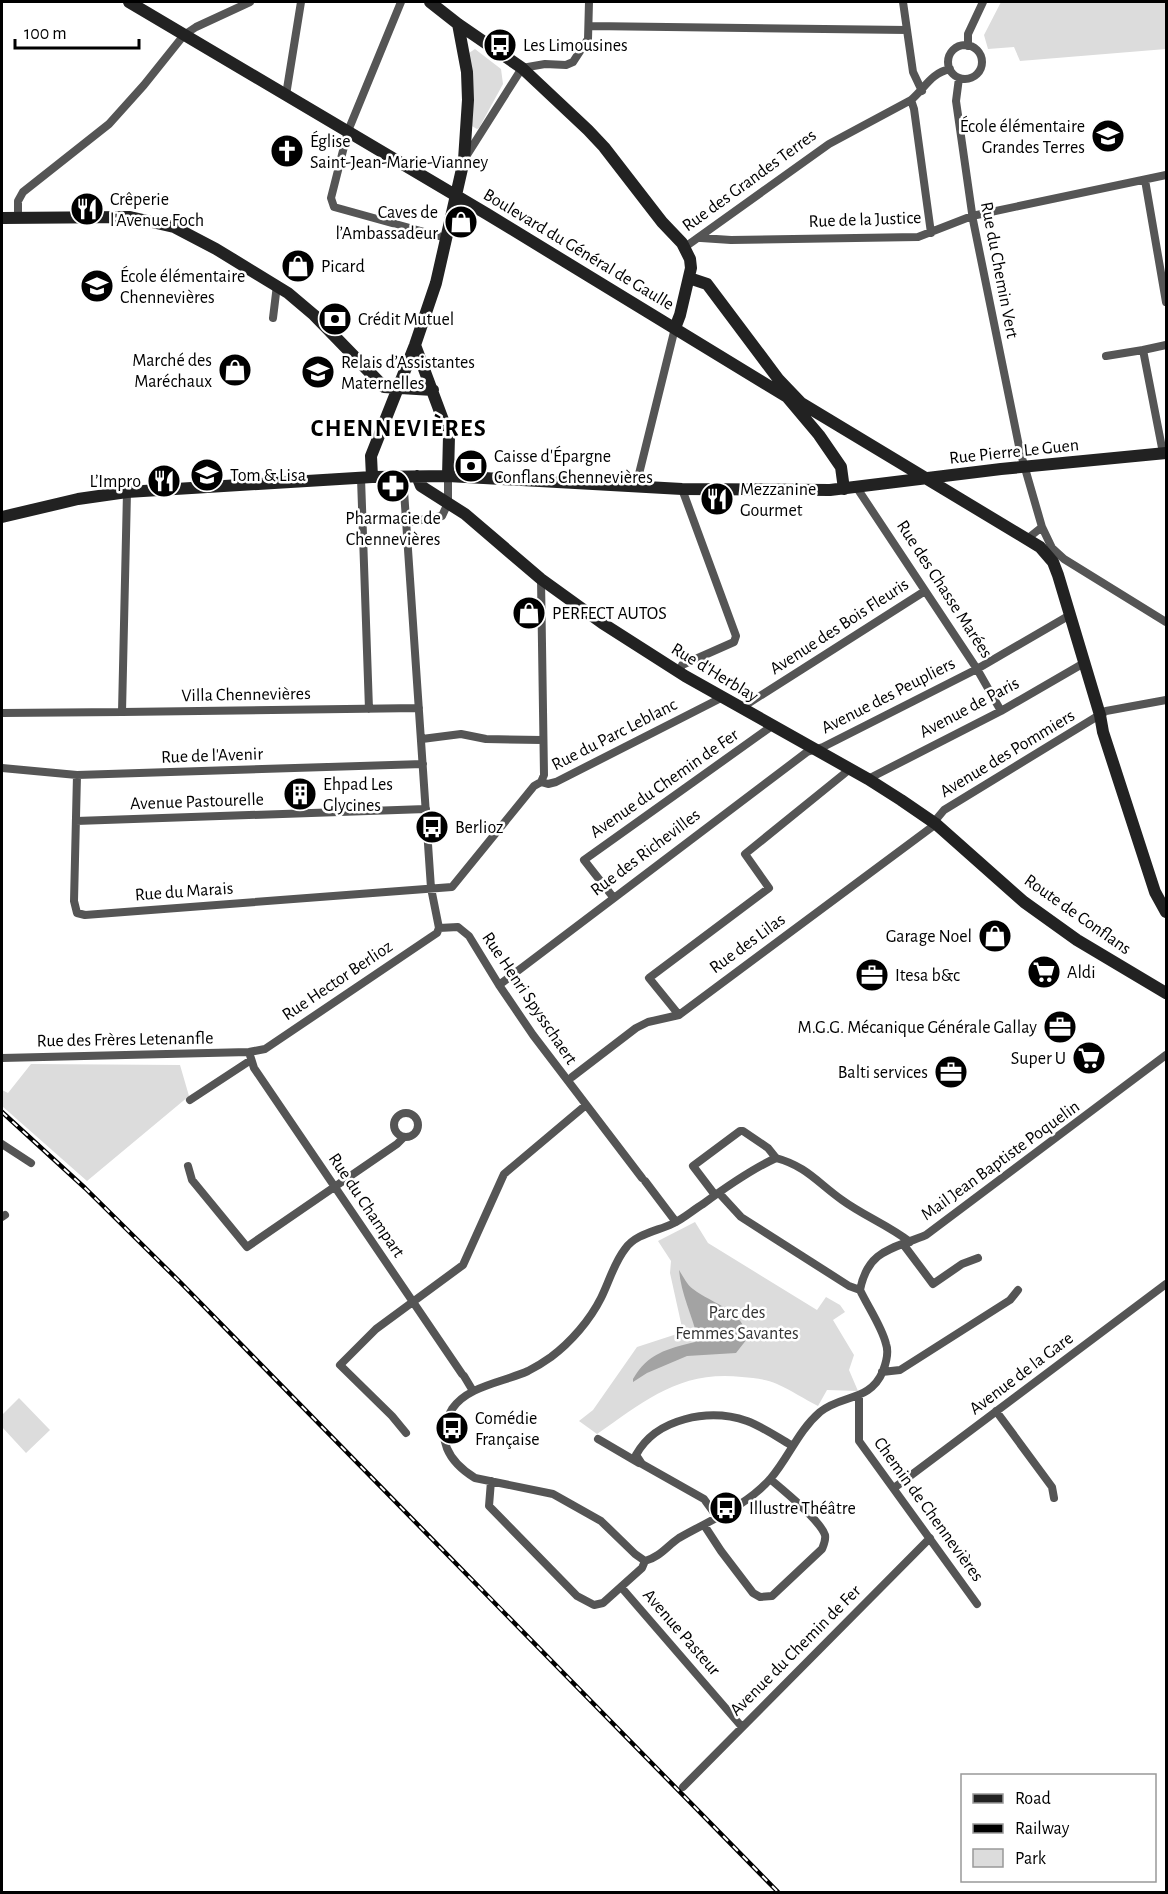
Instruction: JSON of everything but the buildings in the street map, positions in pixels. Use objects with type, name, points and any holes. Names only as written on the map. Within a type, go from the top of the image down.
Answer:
[{"type":"main road","name":"Boulevard du Général de Gaulle","points":[[129,2],[675,328],[775,384],[793,399],[1028,539],[1047,552],[1053,562],[1070,615]]},
{"type":"main road","points":[[430,2],[522,68],[604,147],[662,222],[685,247]]},
{"type":"main road","points":[[366,478],[371,456],[416,345],[436,283],[464,160],[467,72],[459,24]]},
{"type":"main road","points":[[464,49],[474,42],[485,42]]},
{"type":"main road","points":[[2,218],[130,217],[164,223],[216,249],[277,285],[314,315],[384,387],[433,390]]},
{"type":"main road","name":"Rue des Grandes Terres","points":[[675,328],[691,263],[685,247]]},
{"type":"main road","points":[[689,278],[707,284],[775,384]]},
{"type":"main road","points":[[416,345],[449,435],[448,476]]},
{"type":"main road","name":"Rue des Chasse Marées","points":[[793,399],[856,488]]},
{"type":"main road","points":[[819,435],[817,424],[821,416]]},
{"type":"main road","name":"Rue Pierre Le Guen","points":[[2,517],[78,499],[128,492],[366,478],[448,476],[682,489],[803,491],[856,488],[1025,467],[1165,453]]},
{"type":"main road","points":[[962,475],[963,501]]},
{"type":"main road","name":"Rue d'Herblay","points":[[417,476],[421,486],[465,514],[541,579],[602,623],[679,672],[868,779],[935,823],[975,856]]},
{"type":"main road","points":[[1070,615],[1103,732],[1155,892],[1167,912]]},
{"type":"main road","name":"Route de Conflans","points":[[975,856],[1024,902],[1061,928],[1167,993]]},
{"type":"street","points":[[18,218],[18,201],[23,192],[109,124],[184,35],[250,2]]},
{"type":"street","points":[[286,95],[301,2]]},
{"type":"street","points":[[401,2],[348,131],[331,198],[334,207],[446,238]]},
{"type":"street","points":[[464,160],[522,68],[570,64],[586,44],[590,26],[590,2]]},
{"type":"street","points":[[903,2],[913,72],[922,91]]},
{"type":"street","points":[[950,69],[959,78],[970,78],[979,72],[981,56],[978,51],[968,46],[968,34],[983,2]]},
{"type":"street","points":[[590,26],[907,30]]},
{"type":"street","name":"Rue des Grandes Terres","points":[[685,247],[701,238],[830,144],[911,100],[922,91],[935,74],[950,69],[949,59],[953,50],[968,46]]},
{"type":"street","name":"Rue du Chemin Vert","points":[[959,78],[956,105],[972,216],[1020,451],[1042,527],[1052,548],[1073,566],[1167,622]]},
{"type":"street","points":[[911,100],[931,233]]},
{"type":"street","points":[[466,131],[480,134]]},
{"type":"street","name":"Rue de la Justice","points":[[701,238],[722,240],[918,237],[972,216],[1167,175]]},
{"type":"street","points":[[1145,180],[1167,302]]},
{"type":"street","points":[[718,224],[722,240]]},
{"type":"street","points":[[273,318],[277,285]]},
{"type":"street","name":"Rue des Grandes Terres","points":[[636,486],[675,328]]},
{"type":"street","points":[[1106,356],[1167,345]]},
{"type":"street","points":[[1143,350],[1165,453]]},
{"type":"street","points":[[403,476],[432,888],[439,928]]},
{"type":"street","points":[[405,523],[442,516],[448,503],[448,476]]},
{"type":"street","points":[[366,478],[369,709]]},
{"type":"street","name":"Rue des Chasse Marées","points":[[856,488],[976,669],[1000,711]]},
{"type":"street","points":[[679,672],[682,665],[734,642],[736,636],[682,489]]},
{"type":"street","points":[[122,712],[128,492]]},
{"type":"street","points":[[1028,539],[1042,527]]},
{"type":"street","name":"Rue du Parc Leblanc","points":[[541,579],[544,775],[541,782],[548,784],[556,782],[723,697]]},
{"type":"street","name":"Avenue des Bois Fleuris","points":[[741,708],[925,591]]},
{"type":"street","name":"Avenue des Peupliers","points":[[814,750],[976,669],[1070,615]]},
{"type":"street","name":"Avenue de Paris","points":[[868,779],[1000,711],[1084,663]]},
{"type":"street","name":"Avenue des Pommiers","points":[[935,823],[944,810],[1106,711],[1167,700]]},
{"type":"street","name":"Villa Chennevières","points":[[2,713],[418,708]]},
{"type":"street","name":"Avenue du Chemin de Fer","points":[[613,897],[584,860],[772,726]]},
{"type":"street","points":[[422,739],[461,734],[486,739],[543,740]]},
{"type":"street","name":"Rue des Richevilles","points":[[498,985],[807,752],[814,750]]},
{"type":"street","name":"Rue de l'Avenir","points":[[2,768],[77,775],[423,764]]},
{"type":"street","points":[[679,1015],[649,978],[769,888],[745,854],[850,769]]},
{"type":"street","name":"Rue du Marais","points":[[77,775],[74,908],[77,913],[85,915],[432,888]]},
{"type":"street","points":[[432,888],[452,887],[456,884],[534,786],[541,782]]},
{"type":"street","name":"Avenue Pastourelle","points":[[76,821],[426,809]]},
{"type":"street","name":"Rue des Lilas","points":[[572,1077],[636,1028],[661,1017],[679,1015],[935,823]]},
{"type":"street","name":"Rue Henri Spysschaert","points":[[439,928],[458,927],[464,930],[498,985],[676,1222]]},
{"type":"street","name":"Rue Hector Berlioz","points":[[190,1100],[250,1056],[265,1049],[437,933],[439,928]]},
{"type":"street","name":"Mail Jean Baptiste Poquelin","points":[[861,1290],[863,1275],[871,1262],[884,1252],[926,1235],[1167,1055]]},
{"type":"street","name":"Rue des Frères Letenanfle","points":[[2,1058],[250,1056]]},
{"type":"street","name":"Rue du Champart","points":[[250,1056],[255,1068],[473,1391]]},
{"type":"street","points":[[406,1433],[340,1365],[376,1329],[463,1265],[504,1174],[586,1105]]},
{"type":"street","points":[[645,1561],[655,1558],[676,1540],[749,1499],[770,1479],[799,1434],[820,1412],[832,1405],[859,1396],[874,1386],[882,1372],[886,1358],[887,1344],[861,1290],[849,1286],[741,1217],[693,1166],[743,1131],[768,1148],[776,1158],[793,1163],[843,1201],[894,1230],[906,1243],[933,1284],[962,1264],[978,1258]]},
{"type":"street","points":[[188,1166],[192,1180],[247,1246],[404,1137]]},
{"type":"street","points":[[2,1144],[32,1163]]},
{"type":"street","points":[[645,1561],[601,1521],[554,1494],[475,1478],[454,1463],[445,1440],[446,1425],[452,1409],[462,1398],[473,1391],[530,1370],[569,1341],[589,1317],[600,1299],[626,1247],[641,1236],[676,1222],[756,1167],[776,1158]]},
{"type":"street","name":"Avenue de la Gare","points":[[894,1488],[1167,1284]]},
{"type":"street","points":[[882,1372],[900,1370],[1010,1300],[1018,1290]]},
{"type":"street","name":"Chemin de Chennevières","points":[[859,1396],[859,1441],[977,1604]]},
{"type":"street","points":[[996,1412],[1052,1487],[1054,1498]]},
{"type":"street","points":[[642,1464],[636,1455],[651,1435],[681,1420],[710,1416],[744,1420],[792,1445]]},
{"type":"street","points":[[598,1439],[704,1499],[717,1516]]},
{"type":"street","points":[[705,1525],[721,1551],[753,1593],[760,1597],[772,1596],[822,1549],[825,1534],[796,1501],[770,1479]]},
{"type":"street","points":[[491,1481],[489,1506],[577,1596],[594,1605],[603,1603],[642,1568],[645,1561]]},
{"type":"street","name":"Avenue du Chemin de Fer","points":[[683,1786],[930,1538]]},
{"type":"street","name":"Avenue Pasteur","points":[[621,1587],[742,1727]]},
{"type":"green space","points":[[1001,2],[1166,2],[1166,49],[1020,61],[1014,47],[988,49],[984,35]]},
{"type":"green space","points":[[475,49],[501,69],[503,84],[477,129],[470,125],[469,53]]},
{"type":"green space","points":[[31,1064],[180,1065],[189,1096],[87,1181],[2,1106],[2,1090],[8,1093]]},
{"type":"green space","name":"Parc des Femmes Savantes","points":[[695,1222],[708,1243],[817,1310],[826,1297],[840,1305],[845,1312],[833,1320],[854,1355],[849,1370],[858,1391],[827,1390],[818,1406],[769,1381],[720,1376],[700,1378],[664,1390],[597,1434],[579,1421],[593,1410],[637,1347],[683,1332],[670,1273],[671,1261],[658,1241]]},
{"type":"green space","points":[[19,1398],[50,1430],[26,1453],[2,1427],[2,1415]]},
{"type":"shaded area","points":[[679,1270],[691,1287],[734,1314],[745,1329],[747,1339],[736,1353],[687,1356],[647,1373],[633,1382],[645,1363],[659,1353],[695,1342],[698,1339],[684,1296]]},
{"type":"railway","points":[[2,1112],[85,1188],[180,1282],[778,1892]]},
{"type":"place","name":"Les Limousines","points":[[500,45]]},
{"type":"place","name":"École élémentaire Grandes Terres","points":[[1108,136]]},
{"type":"place","name":"Église Saint-Jean-Marie-Vianney","points":[[287,151]]},
{"type":"place","name":"Crêperie l'Avenue Foch","points":[[87,209]]},
{"type":"place","name":"Caves de l’Ambassadeur","points":[[461,222]]},
{"type":"place","name":"Picard","points":[[298,266]]},
{"type":"place","name":"École élémentaire Chennevières","points":[[97,286]]},
{"type":"place","name":"Crédit Mutuel","points":[[335,319]]},
{"type":"place","name":"Marché des Maréchaux","points":[[235,370]]},
{"type":"place","name":"Relais d’Assistantes Maternelles","points":[[318,372]]},
{"type":"place","name":"Caisse d'Épargne Conflans Chennevières","points":[[471,466]]},
{"type":"place","name":"Tom & Lisa","points":[[207,475]]},
{"type":"place","name":"L’Impro","points":[[164,481]]},
{"type":"place","name":"Pharmacie de Chennevières","points":[[393,486]]},
{"type":"place","name":"Mezzanine Gourmet","points":[[717,499]]},
{"type":"place","name":"PERFECT AUTOS","points":[[529,613]]},
{"type":"place","name":"Ehpad Les Glycines","points":[[300,794]]},
{"type":"place","name":"Berlioz","points":[[432,827]]},
{"type":"place","name":"Garage Noel","points":[[995,936]]},
{"type":"place","name":"Aldi","points":[[1044,972]]},
{"type":"place","name":"Itesa b&c","points":[[872,975]]},
{"type":"place","name":"M.G.G. Mécanique Générale Gallay","points":[[1060,1027]]},
{"type":"place","name":"Super U","points":[[1089,1058]]},
{"type":"place","name":"Balti services","points":[[951,1072]]},
{"type":"place","name":"Comédie Française","points":[[452,1428]]},
{"type":"place","name":"Illustre Théâtre","points":[[726,1508]]},
{"type":"district","name":"CHENNEVIÈRES","points":[[399,428]]}]
